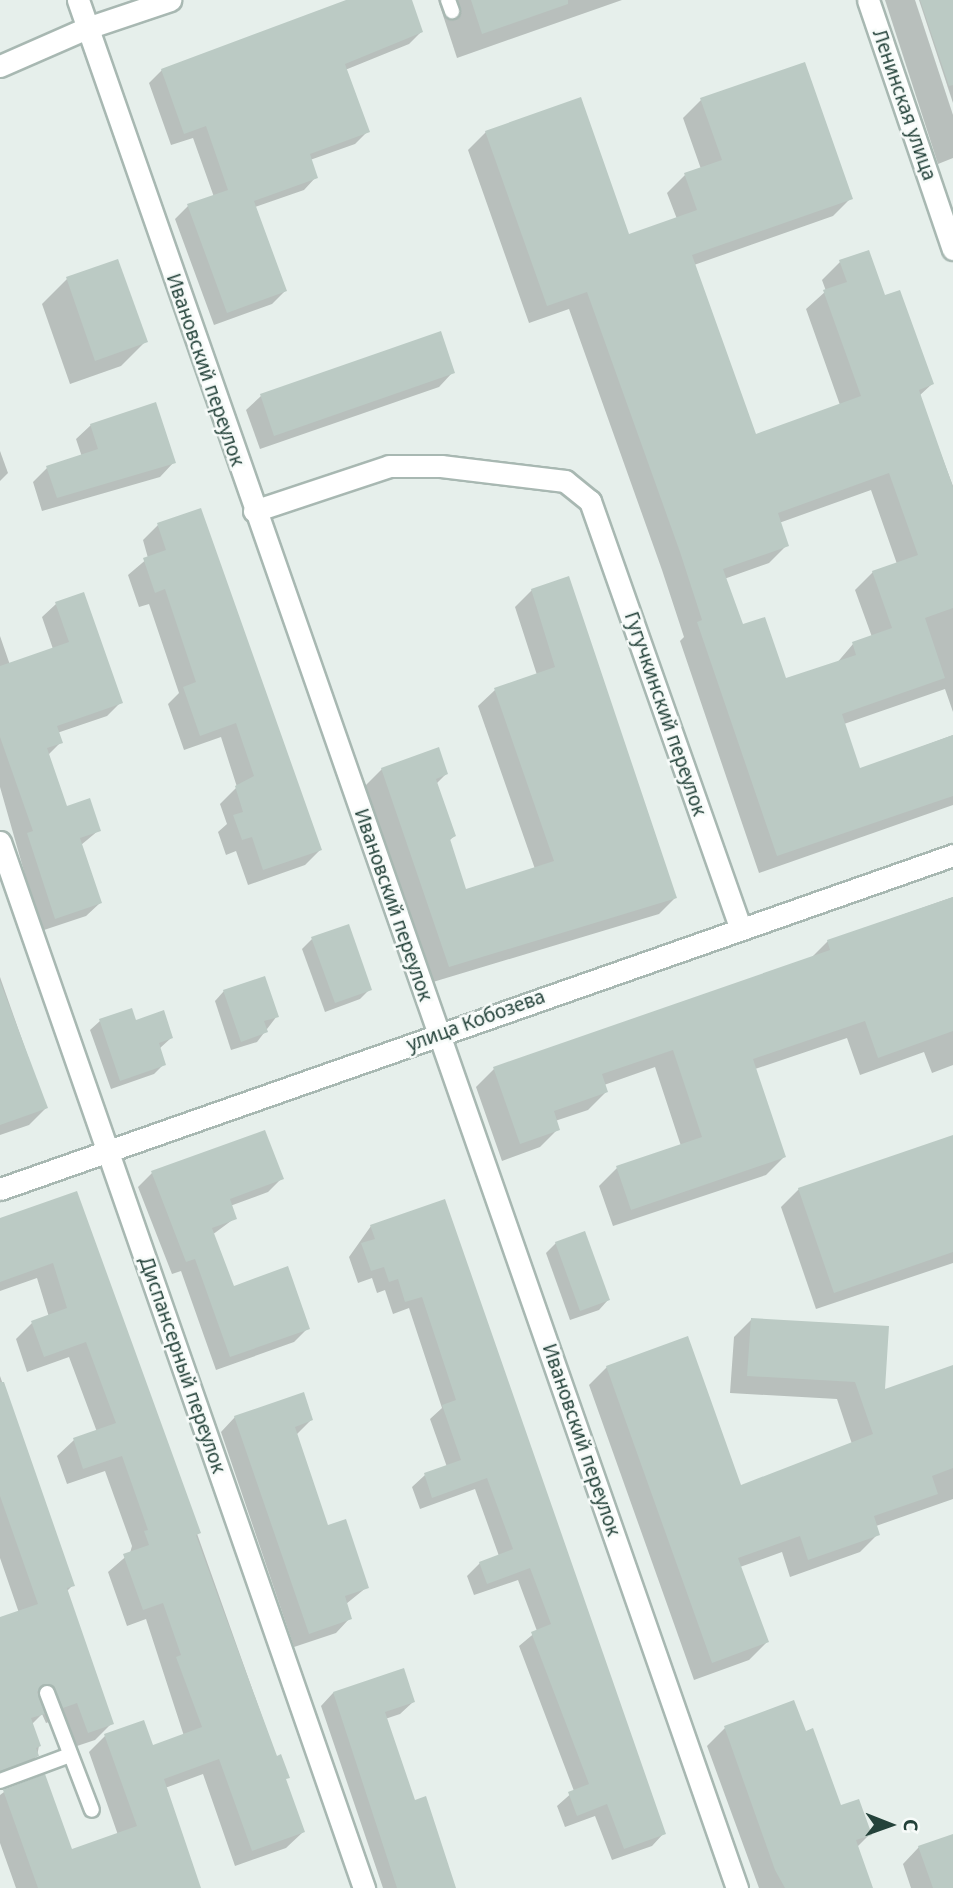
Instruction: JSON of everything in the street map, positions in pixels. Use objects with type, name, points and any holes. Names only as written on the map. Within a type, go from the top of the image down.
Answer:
[{"type":"street","name":"Ивановский переулок","points":[[78,0],[254,511],[737,1888]]},
{"type":"street","points":[[0,66],[88,28],[170,0]]},
{"type":"street","name":"Ленинская улица","points":[[868,0],[953,249]]},
{"type":"street","name":"Гугучкинский переулок","points":[[254,511],[388,466],[441,467],[565,481],[590,501],[740,927]]},
{"type":"street","name":"Диспансерный переулок","points":[[0,842],[364,1888]]},
{"type":"street","name":"улица Кобозева","points":[[0,1189],[740,927],[953,855]]},
{"type":"lane","points":[[47,1693],[92,1810]]},
{"type":"lane","points":[[0,1781],[70,1755]]},
{"type":"building","points":[[346,0],[412,0],[423,32],[345,64],[370,132],[310,154],[318,178],[254,201],[287,291],[227,313],[187,204],[228,190],[206,126],[184,134],[161,69]]},
{"type":"building","points":[[471,0],[568,0],[568,4],[482,34]]},
{"type":"building","points":[[920,0],[953,0],[953,85],[949,86]]},
{"type":"building","points":[[805,62],[853,199],[692,255],[756,434],[861,396],[823,290],[847,282],[839,260],[869,250],[885,295],[900,290],[934,384],[919,390],[953,487],[953,608],[925,618],[945,678],[842,714],[860,768],[953,735],[953,796],[777,856],[697,622],[702,620],[680,552],[587,292],[547,306],[485,131],[581,97],[629,234],[697,210],[684,173],[722,160],[700,98]],"holes":[[[889,473],[918,555],[872,571],[892,628],[852,642],[856,655],[786,678],[765,617],[743,624],[723,569],[789,546],[778,513]]]},
{"type":"building","points":[[118,259],[148,342],[95,361],[66,277]]},
{"type":"building","points":[[441,331],[455,373],[274,436],[260,394]]},
{"type":"building","points":[[156,402],[176,463],[57,498],[46,466],[98,449],[90,424]]},
{"type":"building","points":[[201,508],[322,850],[263,870],[252,837],[242,840],[233,815],[243,812],[235,786],[254,776],[236,723],[200,736],[183,687],[196,682],[165,589],[155,593],[143,558],[166,550],[157,523]]},
{"type":"building","points":[[569,576],[677,898],[449,967],[381,768],[439,747],[448,774],[436,779],[456,836],[450,839],[466,889],[554,861],[494,688],[555,667],[531,589]]},
{"type":"building","points":[[84,592],[123,703],[57,726],[63,743],[47,748],[67,806],[90,798],[101,831],[80,838],[102,903],[55,919],[27,833],[33,831],[0,737],[0,666],[69,642],[55,602]]},
{"type":"building","points":[[953,897],[953,1031],[878,1058],[865,1021],[753,1059],[786,1157],[631,1210],[616,1166],[702,1137],[673,1050],[602,1074],[608,1092],[554,1111],[560,1130],[520,1144],[493,1067],[830,950],[827,940]]},
{"type":"building","points":[[349,924],[372,990],[335,1003],[311,937]]},
{"type":"building","points":[[265,976],[279,1017],[264,1021],[268,1032],[241,1042],[223,990]]},
{"type":"building","points":[[0,981],[48,1108],[0,1125]]},
{"type":"building","points":[[132,1008],[136,1020],[164,1010],[173,1038],[159,1043],[166,1065],[120,1081],[99,1019]]},
{"type":"building","points":[[265,1130],[284,1179],[230,1199],[237,1219],[212,1228],[234,1286],[288,1266],[310,1329],[230,1357],[195,1259],[186,1262],[151,1171]]},
{"type":"building","points":[[953,1135],[953,1252],[834,1293],[798,1188]]},
{"type":"building","points":[[77,1191],[201,1533],[196,1535],[219,1599],[277,1756],[281,1754],[290,1778],[286,1779],[305,1832],[252,1851],[219,1759],[164,1779],[201,1888],[38,1888],[3,1790],[45,1774],[72,1849],[137,1826],[104,1734],[144,1720],[153,1745],[202,1727],[176,1657],[181,1655],[163,1603],[143,1610],[123,1554],[149,1545],[144,1531],[148,1530],[122,1456],[83,1469],[73,1438],[116,1423],[86,1342],[44,1357],[31,1321],[67,1308],[53,1263],[0,1282],[0,1218]]},
{"type":"building","points":[[445,1199],[666,1834],[624,1849],[607,1804],[577,1816],[568,1792],[589,1784],[531,1632],[551,1624],[530,1568],[487,1584],[479,1562],[513,1549],[487,1478],[432,1498],[424,1473],[461,1460],[442,1405],[456,1400],[422,1297],[405,1302],[398,1279],[389,1282],[384,1267],[371,1271],[361,1243],[375,1239],[370,1225]]},
{"type":"building","points":[[585,1231],[610,1300],[580,1311],[555,1242]]},
{"type":"building","points":[[751,1318],[889,1326],[885,1389],[953,1365],[953,1468],[932,1476],[938,1494],[874,1516],[880,1535],[808,1560],[800,1536],[738,1558],[769,1642],[712,1663],[606,1366],[688,1336],[741,1485],[873,1434],[855,1382],[747,1376]]},
{"type":"building","points":[[0,1382],[4,1382],[75,1586],[67,1588],[114,1724],[88,1733],[77,1703],[63,1708],[54,1686],[43,1684],[37,1692],[45,1714],[31,1718],[41,1746],[36,1748],[39,1756],[0,1771],[0,1617],[38,1604],[0,1496]]},
{"type":"building","points":[[304,1392],[313,1420],[295,1427],[328,1525],[346,1519],[369,1588],[345,1596],[352,1619],[309,1634],[234,1416]]},
{"type":"building","points":[[404,1668],[415,1702],[385,1712],[415,1800],[426,1796],[456,1888],[397,1888],[333,1692]]},
{"type":"building","points":[[794,1700],[806,1731],[813,1728],[841,1805],[859,1799],[872,1835],[856,1840],[873,1888],[785,1888],[775,1870],[724,1726]]},
{"type":"building","points":[[953,1834],[953,1888],[933,1888],[918,1846]]}]
